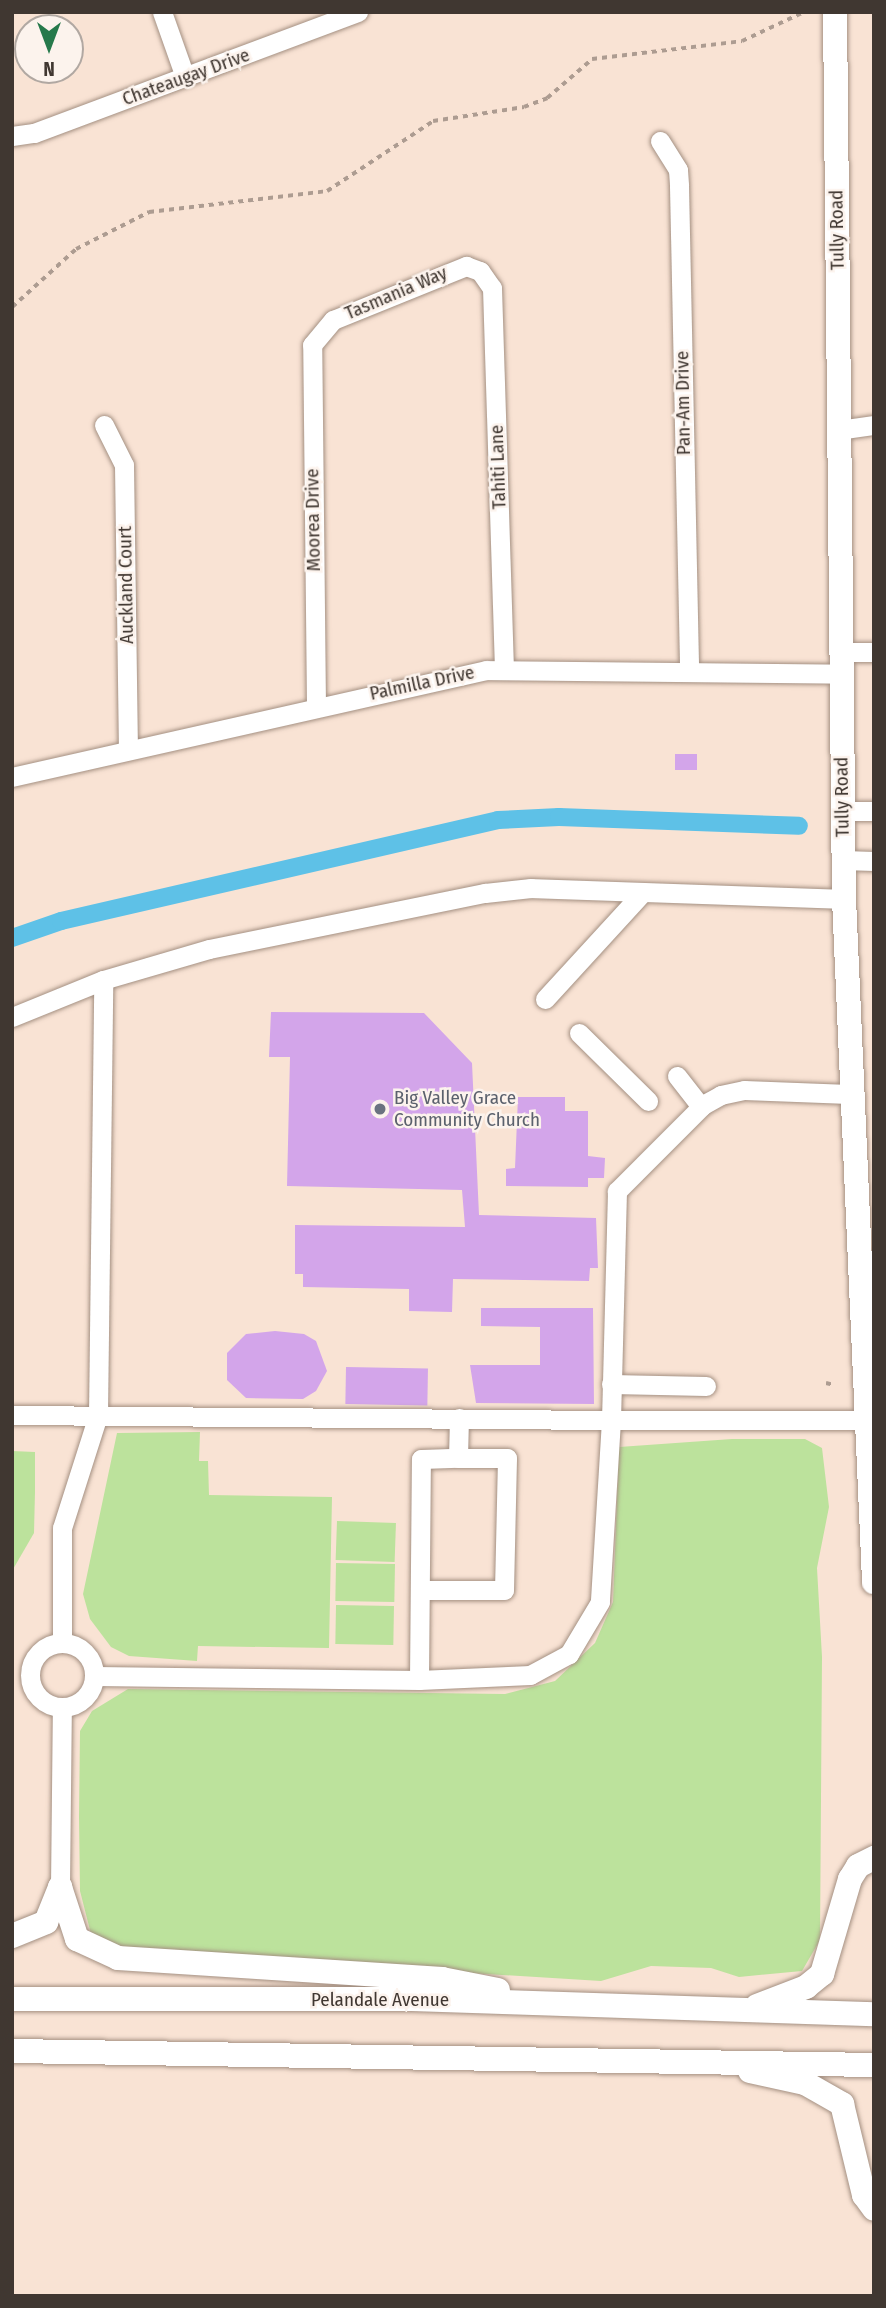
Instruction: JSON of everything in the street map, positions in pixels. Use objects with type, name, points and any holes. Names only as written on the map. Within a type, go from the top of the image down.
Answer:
[{"type":"main road","name":"Tully Road","points":[[835,12],[843,860],[849,1094],[871,1420],[874,1582]]},
{"type":"main road","name":"Pelandale Avenue","points":[[748,2010],[806,1987],[822,1974],[850,1880],[858,1866],[874,1858]]},
{"type":"main road","points":[[12,1936],[46,1922],[60,1887]]},
{"type":"main road","points":[[60,1887],[77,1939],[118,1958],[442,1979],[564,2003]]},
{"type":"main road","name":"Pelandale Avenue","points":[[12,1999],[564,2003],[874,2014]]},
{"type":"main road","points":[[12,2051],[874,2065]]},
{"type":"main road","points":[[731,2062],[757,2074],[815,2086],[842,2104],[864,2195],[874,2209]]},
{"type":"street","points":[[162,12],[185,77]]},
{"type":"street","name":"Chateaugay Drive","points":[[12,135],[34,133],[359,12]]},
{"type":"street","name":"Pan-Am Drive","points":[[660,141],[677,170],[679,186],[688,671]]},
{"type":"street","name":"Tasmania Way","points":[[317,334],[333,320],[452,268],[480,271]]},
{"type":"street","name":"Tahiti Lane","points":[[480,271],[492,288],[503,668]]},
{"type":"street","name":"Moorea Drive","points":[[316,706],[311,366],[317,334]]},
{"type":"street","name":"Auckland Court","points":[[104,425],[124,465],[128,750]]},
{"type":"street","points":[[838,430],[874,425]]},
{"type":"street","name":"Palmilla Drive","points":[[12,777],[316,706],[503,668],[688,671],[840,663],[874,652]]},
{"type":"street","points":[[843,811],[874,811]]},
{"type":"street","points":[[843,860],[874,861]]},
{"type":"street","points":[[12,1017],[103,980],[209,949],[485,893],[531,888],[844,898]]},
{"type":"street","points":[[545,999],[643,892]]},
{"type":"street","points":[[62,1643],[62,1528],[98,1415],[103,980]]},
{"type":"street","points":[[579,1033],[648,1101]]},
{"type":"street","points":[[677,1076],[701,1107]]},
{"type":"street","points":[[94,1676],[419,1680],[530,1675],[569,1654],[600,1602],[611,1420],[617,1191],[701,1107],[744,1090],[849,1094]]},
{"type":"street","points":[[611,1384],[706,1386]]},
{"type":"street","points":[[12,1415],[871,1420]]},
{"type":"street","points":[[458,1458],[459,1418]]},
{"type":"street","points":[[419,1680],[421,1459],[507,1458],[503,1590],[420,1590]]},
{"type":"street","points":[[62,1643],[87,1654],[94,1676],[86,1697],[62,1708],[37,1696],[21,1674],[38,1654],[62,1643]]},
{"type":"street","points":[[60,1887],[62,1708]]},
{"type":"path","points":[[12,307],[76,249],[149,212],[327,191],[433,121],[524,107],[547,98],[592,59],[742,41],[804,12]]},
{"type":"path","points":[[826,1384],[834,1385]]},
{"type":"green space","points":[[200,1432],[199,1461],[208,1461],[209,1495],[332,1497],[329,1648],[198,1646],[197,1661],[129,1656],[111,1647],[90,1619],[83,1594],[117,1433]]},
{"type":"green space","points":[[732,1439],[805,1439],[822,1448],[829,1507],[817,1568],[822,1657],[820,1940],[802,1971],[739,1977],[711,1968],[651,1966],[601,1981],[126,1952],[91,1934],[80,1891],[79,1817],[80,1731],[92,1711],[128,1689],[505,1694],[555,1681],[595,1643],[613,1602],[619,1447]]},
{"type":"green space","points":[[12,1451],[35,1452],[35,1492],[34,1533],[12,1571]]},
{"type":"green space","points":[[337,1521],[396,1523],[395,1562],[336,1560]]},
{"type":"green space","points":[[336,1563],[395,1564],[394,1602],[335,1601]]},
{"type":"green space","points":[[336,1605],[394,1606],[393,1645],[335,1644]]},
{"type":"building","points":[[675,754],[697,754],[697,770],[675,770]]},
{"type":"building","name":"Big Valley Grace Community Church","points":[[271,1012],[424,1013],[472,1063],[479,1215],[596,1218],[598,1268],[590,1268],[589,1281],[453,1279],[452,1312],[409,1311],[409,1289],[303,1287],[303,1274],[295,1274],[295,1225],[465,1227],[462,1190],[287,1186],[290,1057],[269,1057]]},
{"type":"building","name":"Big Valley Grace Community Church","points":[[518,1097],[565,1097],[565,1111],[588,1111],[588,1156],[605,1158],[604,1178],[588,1178],[588,1187],[506,1186],[506,1169],[515,1168]]},
{"type":"building","points":[[481,1308],[593,1308],[594,1404],[476,1403],[470,1365],[540,1365],[540,1327],[481,1326]]},
{"type":"building","points":[[275,1331],[304,1334],[316,1341],[327,1371],[316,1391],[303,1399],[246,1398],[227,1380],[227,1353],[246,1334]]},
{"type":"building","points":[[346,1367],[428,1368],[427,1405],[345,1404]]},
{"type":"waterway","points":[[12,938],[61,921],[498,820],[559,817],[799,826]]},
{"type":"place","name":"Big Valley Grace Community Church","points":[[380,1109]]}]
